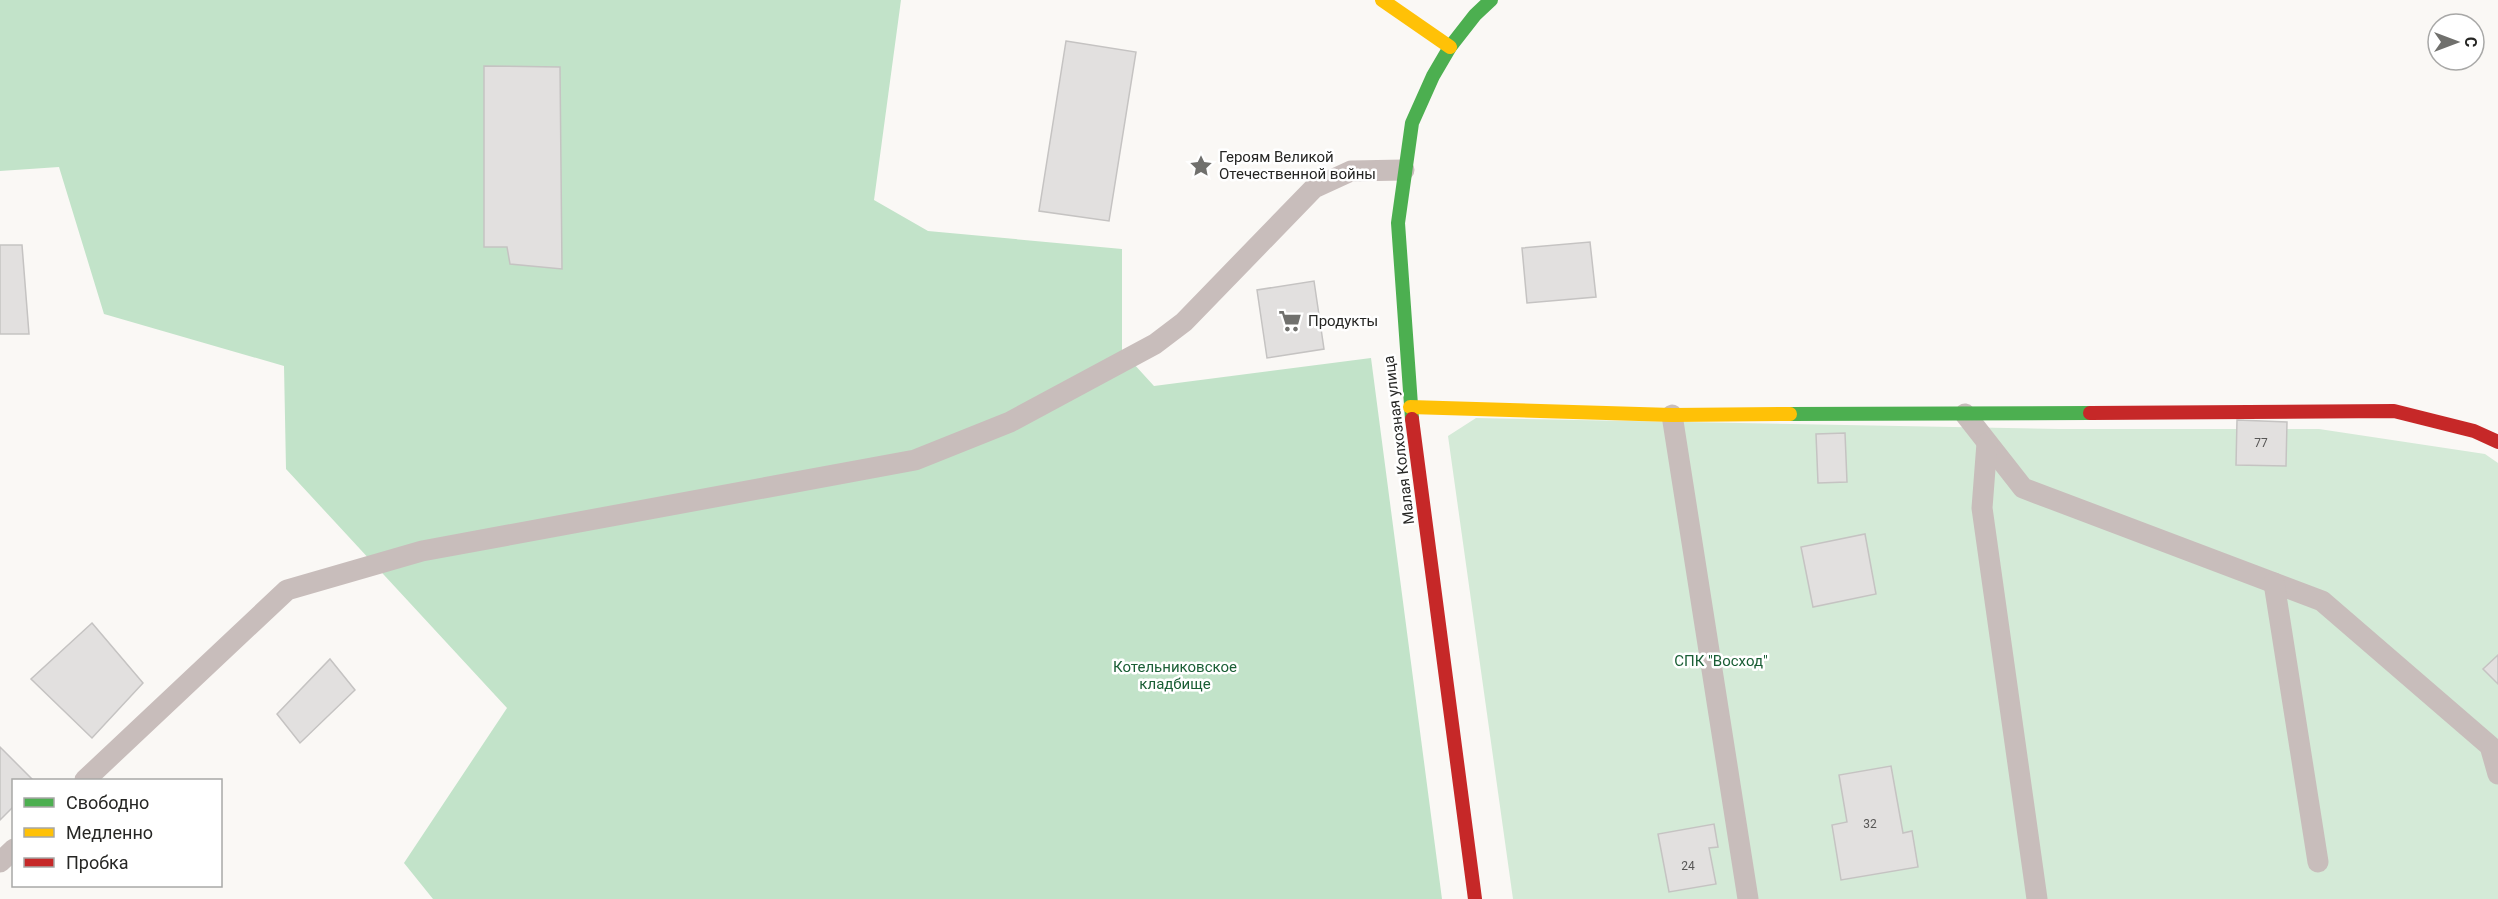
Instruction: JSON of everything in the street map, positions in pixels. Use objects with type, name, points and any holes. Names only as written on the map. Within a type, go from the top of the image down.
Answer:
[{"type":"street","points":[[1382,0],[1450,47]]},
{"type":"street","name":"Малая Колхозная улица","points":[[1475,899],[1410,407],[1398,223],[1412,123],[1433,76],[1450,47],[1475,15],[1491,0]]},
{"type":"street","points":[[1410,407],[1672,415],[2394,411],[2474,430],[2498,442]]},
{"type":"lane","points":[[86,779],[286,590],[422,551],[915,460],[1010,422],[1155,344],[1184,322],[1314,188],[1351,171],[1404,170]]},
{"type":"lane","points":[[1965,414],[2023,488],[2322,601],[2490,746],[2498,774]]},
{"type":"lane","points":[[1672,415],[1748,899]]},
{"type":"lane","points":[[1987,442],[1982,508],[2037,899]]},
{"type":"lane","points":[[2274,583],[2318,862]]},
{"type":"lane","points":[[0,862],[12,851]]},
{"type":"green space","name":"Котельниковское кладбище","points":[[0,0],[901,0],[874,200],[928,231],[1122,249],[1122,351],[1154,386],[1371,358],[1442,899],[433,899],[404,863],[507,708],[286,469],[284,366],[104,314],[59,167],[0,171]]},
{"type":"green space","name":"СПК \"Восход\"","points":[[1476,418],[2059,429],[2319,429],[2485,454],[2498,463],[2498,899],[1513,899],[1448,436]]},
{"type":"building","points":[[1066,41],[1136,52],[1109,221],[1039,211]]},
{"type":"building","points":[[484,66],[560,67],[562,269],[510,264],[507,247],[484,247]]},
{"type":"building","points":[[1590,242],[1596,297],[1527,303],[1522,248]]},
{"type":"building","points":[[0,245],[22,245],[29,334],[0,334]]},
{"type":"building","points":[[1314,281],[1324,349],[1267,358],[1257,290]]},
{"type":"building","points":[[2237,420],[2287,422],[2286,466],[2236,465]]},
{"type":"building","points":[[1845,433],[1847,482],[1818,483],[1816,434]]},
{"type":"building","points":[[1865,534],[1876,594],[1813,607],[1801,547]]},
{"type":"building","points":[[92,623],[143,683],[92,738],[31,679]]},
{"type":"building","points":[[2498,655],[2498,684],[2483,669]]},
{"type":"building","points":[[330,659],[355,690],[300,743],[277,714]]},
{"type":"building","points":[[0,747],[32,779],[12,779],[12,808],[0,820]]},
{"type":"building","points":[[1891,766],[1903,833],[1912,831],[1918,867],[1841,880],[1832,825],[1847,822],[1839,775]]},
{"type":"building","points":[[1714,824],[1718,847],[1709,848],[1716,884],[1669,892],[1658,834]]},
{"type":"traffic: fast","points":[[1412,419],[1398,223],[1412,123],[1433,76],[1450,47],[1475,15],[1491,0]]},
{"type":"traffic: fast","points":[[1790,414],[2090,413]]},
{"type":"traffic: slow","points":[[1382,0],[1450,47]]},
{"type":"traffic: slow","points":[[1410,407],[1672,415],[1790,414]]},
{"type":"traffic: jam","points":[[2090,413],[2394,411],[2474,431],[2498,442]]},
{"type":"traffic: jam","points":[[1412,419],[1475,899]]},
{"type":"place","name":"Героям Великой Отечественной войны","points":[[1201,166]]},
{"type":"place","name":"Продукты","points":[[1290,321]]}]
